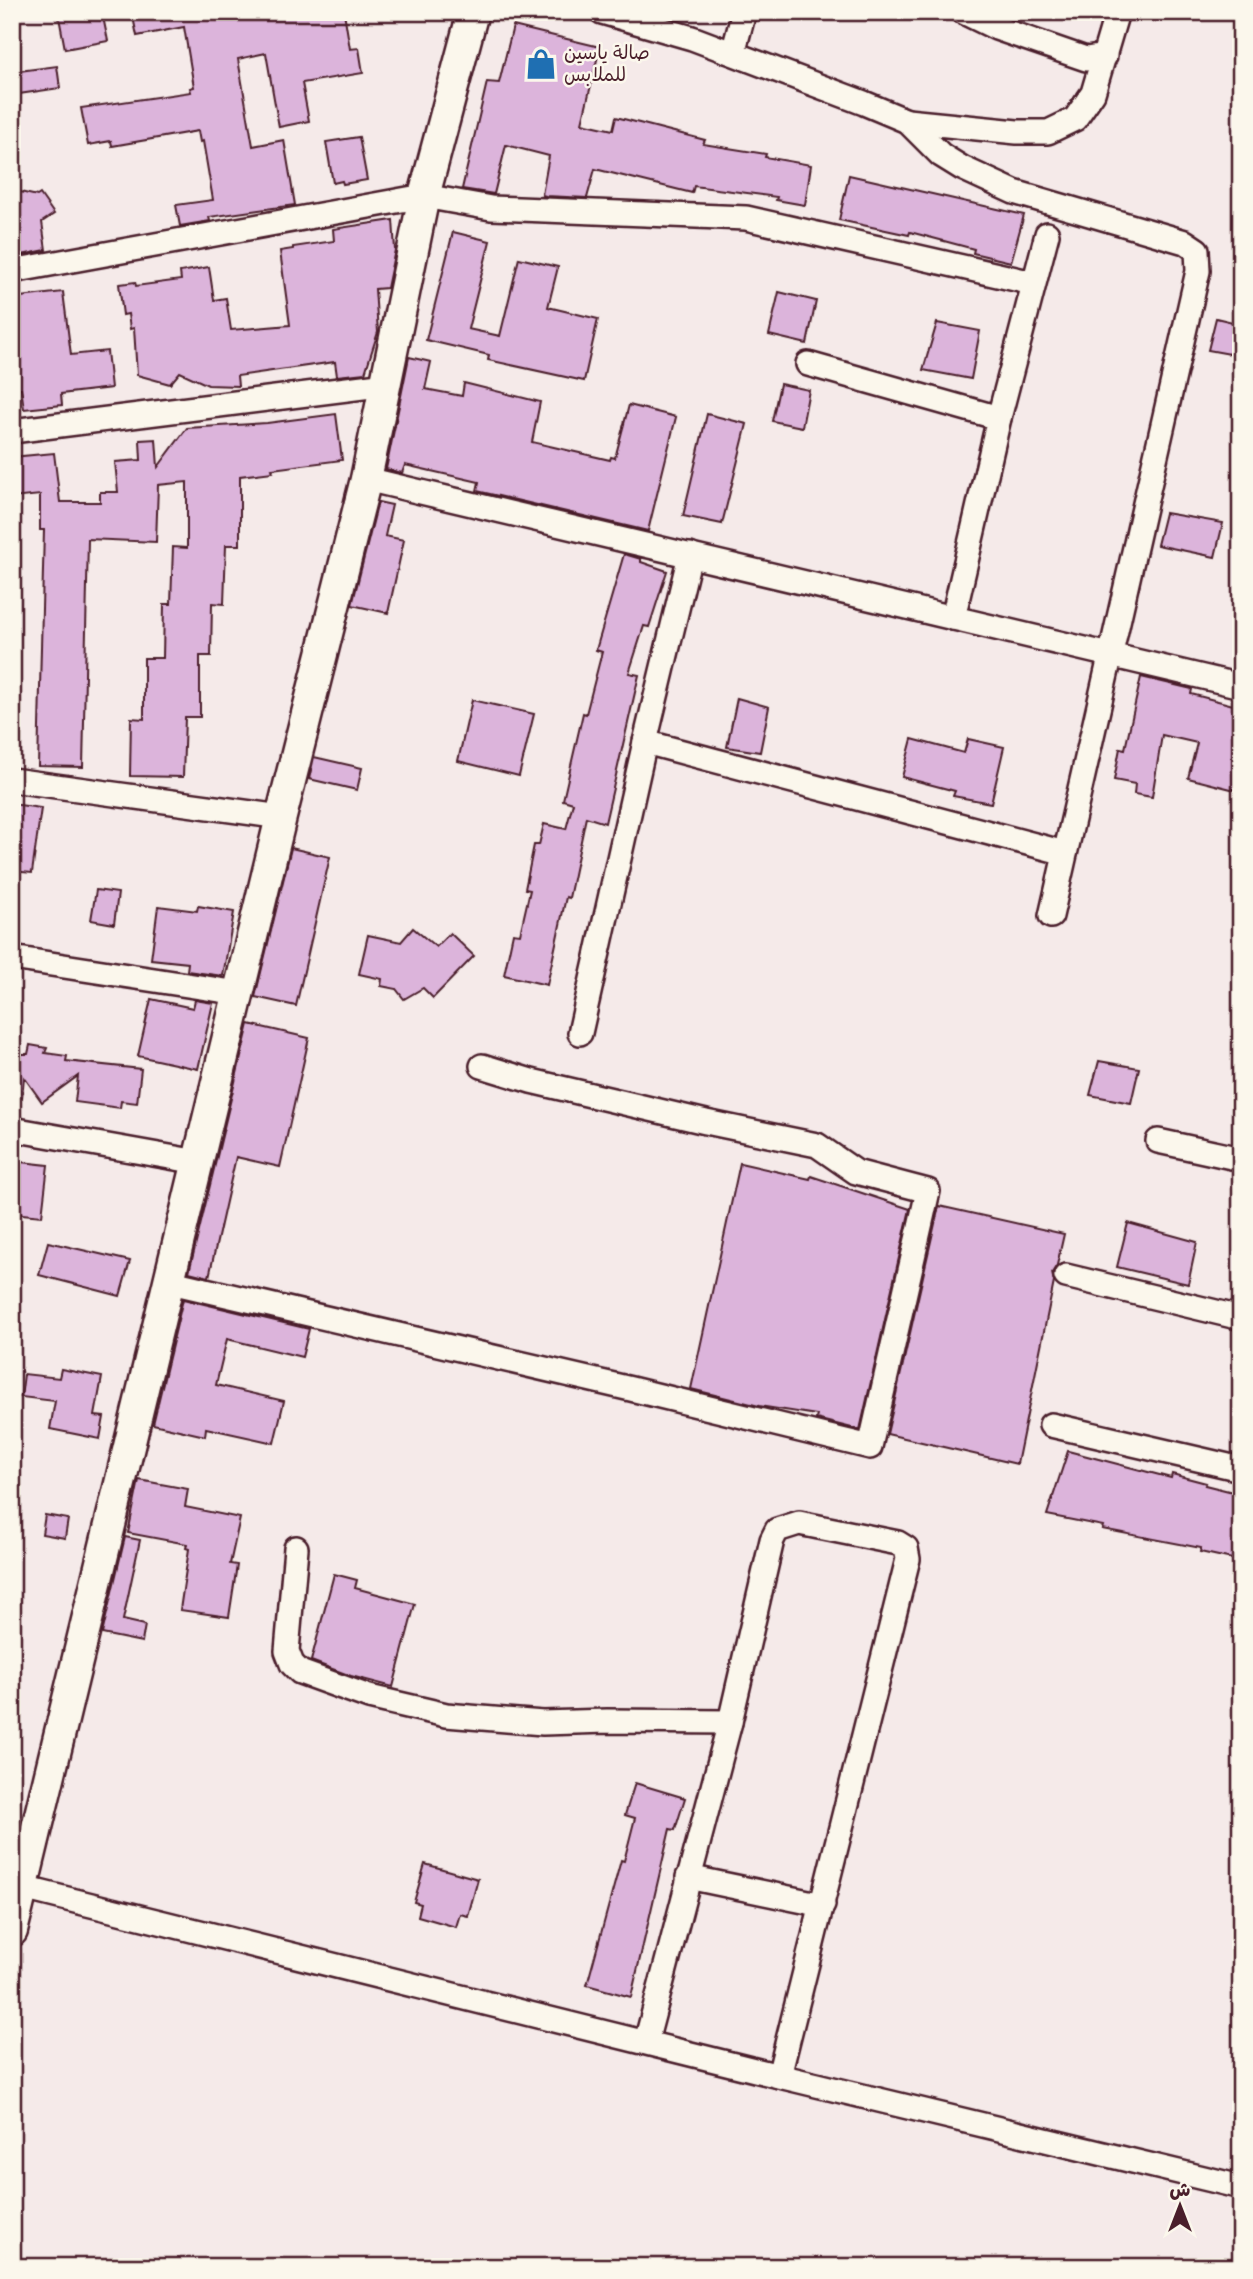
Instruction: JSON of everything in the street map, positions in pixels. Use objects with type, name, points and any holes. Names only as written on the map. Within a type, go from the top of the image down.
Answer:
[{"type":"main road","points":[[12,1931],[171,1282],[281,817],[366,479],[424,196],[473,12]]},
{"type":"street","points":[[602,12],[636,17],[907,121],[1048,132],[1075,119],[1093,93],[1117,12]]},
{"type":"street","points":[[733,53],[744,12]]},
{"type":"street","points":[[963,12],[996,28],[1086,59],[1105,56]]},
{"type":"street","points":[[907,121],[941,155],[962,168],[1014,192],[1185,242],[1197,250],[1198,271],[1051,916]]},
{"type":"street","points":[[12,271],[424,196],[491,208],[746,218],[1033,283]]},
{"type":"street","points":[[953,618],[999,418],[1047,234]]},
{"type":"street","points":[[808,364],[999,418]]},
{"type":"street","points":[[12,431],[387,384]]},
{"type":"street","points":[[366,479],[1241,686]]},
{"type":"street","points":[[580,1033],[690,555]]},
{"type":"street","points":[[645,742],[1065,853]]},
{"type":"street","points":[[12,780],[281,817]]},
{"type":"street","points":[[12,958],[239,993]]},
{"type":"street","points":[[171,1282],[604,1382],[870,1447],[928,1191],[856,1172],[817,1145],[679,1116],[531,1081],[482,1066]]},
{"type":"street","points":[[12,1129],[198,1162]]},
{"type":"street","points":[[1158,1141],[1241,1159]]},
{"type":"street","points":[[1066,1276],[1241,1318]]},
{"type":"street","points":[[1051,1424],[1241,1469]]},
{"type":"street","points":[[646,2042],[730,1722],[772,1540],[777,1530],[799,1522],[898,1543],[906,1548],[908,1559],[779,2076]]},
{"type":"street","points":[[296,1548],[287,1651],[292,1664],[300,1672],[369,1698],[446,1715],[543,1723],[730,1722]]},
{"type":"street","points":[[688,1877],[823,1905]]},
{"type":"street","points":[[23,1888],[779,2076],[1241,2187]]},
{"type":"building","points":[[58,12],[102,12],[108,41],[65,49]]},
{"type":"building","points":[[132,12],[344,12],[350,49],[359,48],[363,73],[302,83],[309,121],[279,127],[266,53],[238,59],[253,146],[284,140],[295,205],[209,217],[210,221],[180,226],[176,205],[213,200],[203,141],[200,142],[198,131],[112,146],[111,141],[88,145],[81,108],[191,92],[190,88],[194,87],[184,27],[137,36]]},
{"type":"building","points":[[513,26],[600,47],[582,123],[613,130],[616,117],[705,140],[703,144],[766,154],[765,157],[811,165],[805,205],[776,200],[777,197],[694,186],[692,193],[595,169],[587,198],[546,196],[542,195],[549,156],[506,145],[494,194],[462,189],[487,82],[499,83]]},
{"type":"building","points":[[57,66],[60,88],[12,95],[12,72]]},
{"type":"building","points":[[359,137],[367,180],[333,183],[326,142]]},
{"type":"building","points":[[849,175],[1024,215],[1011,262],[973,253],[974,249],[910,232],[909,235],[839,220]]},
{"type":"building","points":[[12,190],[37,196],[40,194],[54,214],[42,222],[46,250],[12,257]]},
{"type":"building","points":[[393,220],[395,250],[387,288],[375,289],[378,332],[365,373],[337,376],[335,362],[237,376],[238,386],[208,385],[180,372],[170,384],[137,375],[134,328],[130,329],[128,314],[123,315],[119,284],[135,282],[136,286],[181,280],[180,272],[209,267],[214,300],[226,298],[231,330],[290,325],[280,251],[334,241],[333,229]]},
{"type":"building","points":[[453,232],[490,241],[468,329],[500,336],[519,258],[558,267],[548,307],[598,319],[584,381],[488,360],[489,355],[426,340]]},
{"type":"building","points":[[63,292],[71,355],[107,351],[111,388],[61,394],[62,405],[24,409],[21,388],[17,388],[12,354],[12,298]]},
{"type":"building","points":[[779,292],[816,301],[807,344],[769,335]]},
{"type":"building","points":[[1216,318],[1241,324],[1241,356],[1208,350]]},
{"type":"building","points":[[937,323],[980,331],[971,379],[923,370]]},
{"type":"building","points":[[409,357],[431,362],[425,389],[462,396],[464,383],[540,402],[532,442],[610,460],[611,457],[615,458],[629,405],[676,417],[648,531],[477,491],[479,482],[405,465],[402,473],[386,469]]},
{"type":"building","points":[[780,384],[809,390],[802,427],[772,421]]},
{"type":"building","points":[[336,414],[342,460],[240,476],[240,545],[226,545],[224,604],[212,603],[211,656],[200,656],[200,717],[185,717],[183,777],[130,776],[131,718],[144,719],[144,658],[163,658],[164,604],[171,604],[173,547],[187,548],[187,482],[158,485],[156,542],[88,539],[83,767],[38,766],[44,530],[40,530],[40,495],[12,498],[12,457],[54,453],[60,502],[100,502],[100,492],[118,492],[115,462],[141,460],[140,440],[156,439],[158,467],[187,428],[267,423]]},
{"type":"building","points":[[707,414],[747,424],[722,524],[683,516]]},
{"type":"building","points":[[378,502],[392,505],[385,536],[404,540],[388,613],[352,605]]},
{"type":"building","points":[[1165,513],[1223,523],[1215,557],[1157,545]]},
{"type":"building","points":[[624,554],[667,571],[649,627],[644,626],[629,673],[639,675],[605,823],[586,817],[547,985],[504,975],[513,933],[520,934],[530,890],[525,889],[534,845],[539,845],[544,824],[566,829],[573,803],[563,800],[583,713],[586,714],[602,652],[596,650]]},
{"type":"building","points":[[1141,677],[1192,689],[1191,694],[1241,707],[1241,765],[1235,790],[1188,778],[1197,743],[1162,735],[1152,797],[1134,794],[1135,784],[1114,780],[1120,748],[1125,749]]},
{"type":"building","points":[[737,698],[769,707],[760,752],[727,747]]},
{"type":"building","points":[[472,700],[534,714],[519,776],[458,761]]},
{"type":"building","points":[[912,739],[964,753],[968,739],[1004,747],[991,803],[953,796],[955,791],[902,777]]},
{"type":"building","points":[[314,757],[362,768],[357,790],[309,779]]},
{"type":"building","points":[[12,804],[41,808],[32,873],[12,871]]},
{"type":"building","points":[[291,848],[330,857],[296,1006],[255,997]]},
{"type":"building","points":[[96,890],[118,893],[114,924],[91,920]]},
{"type":"building","points":[[158,906],[197,911],[198,906],[234,912],[223,976],[187,971],[188,963],[151,959]]},
{"type":"building","points":[[413,928],[436,947],[450,933],[474,956],[433,998],[423,988],[404,999],[396,989],[381,986],[382,979],[359,974],[368,935],[401,942]]},
{"type":"building","points":[[151,999],[193,1008],[195,1000],[213,1003],[198,1069],[138,1056]]},
{"type":"building","points":[[249,1024],[309,1038],[280,1167],[236,1157],[209,1277],[189,1272]]},
{"type":"building","points":[[30,1045],[47,1048],[45,1053],[67,1056],[66,1061],[141,1069],[137,1103],[121,1101],[120,1108],[75,1102],[78,1076],[42,1102],[24,1077],[22,1098],[12,1098],[12,1054],[28,1054]]},
{"type":"building","points":[[1099,1061],[1139,1068],[1131,1103],[1090,1095]]},
{"type":"building","points":[[12,1161],[48,1165],[42,1216],[12,1213]]},
{"type":"building","points":[[740,1163],[810,1179],[811,1176],[910,1209],[860,1430],[816,1419],[817,1415],[759,1406],[691,1389]]},
{"type":"building","points":[[939,1206],[1064,1234],[1057,1265],[1052,1273],[1054,1282],[1017,1464],[887,1434]]},
{"type":"building","points":[[1128,1223],[1197,1242],[1188,1284],[1117,1267]]},
{"type":"building","points":[[48,1242],[130,1261],[120,1296],[39,1275]]},
{"type":"building","points":[[183,1299],[309,1329],[302,1357],[227,1339],[216,1385],[284,1401],[274,1443],[206,1428],[205,1436],[153,1424]]},
{"type":"building","points":[[61,1369],[102,1377],[95,1416],[104,1417],[100,1439],[50,1429],[55,1401],[21,1397],[24,1374],[59,1378]]},
{"type":"building","points":[[1068,1451],[1171,1478],[1172,1474],[1241,1494],[1241,1546],[1237,1560],[1200,1552],[1201,1548],[1102,1529],[1103,1526],[1047,1515]]},
{"type":"building","points":[[139,1480],[188,1489],[185,1507],[240,1518],[230,1564],[237,1565],[229,1617],[180,1610],[189,1549],[186,1548],[187,1544],[128,1533]]},
{"type":"building","points":[[45,1515],[68,1519],[65,1538],[42,1534]]},
{"type":"building","points":[[125,1537],[140,1540],[123,1620],[145,1625],[142,1642],[102,1634]]},
{"type":"building","points":[[334,1574],[357,1580],[355,1588],[415,1604],[393,1687],[351,1676],[311,1661]]},
{"type":"building","points":[[635,1783],[685,1798],[675,1830],[670,1829],[631,1997],[587,1985],[635,1818],[625,1815]]},
{"type":"building","points":[[425,1864],[478,1879],[468,1916],[460,1914],[456,1927],[418,1916],[421,1904],[414,1902]]},
{"type":"place","name":"صالة ياسين للملابس","points":[[541,64]]}]
